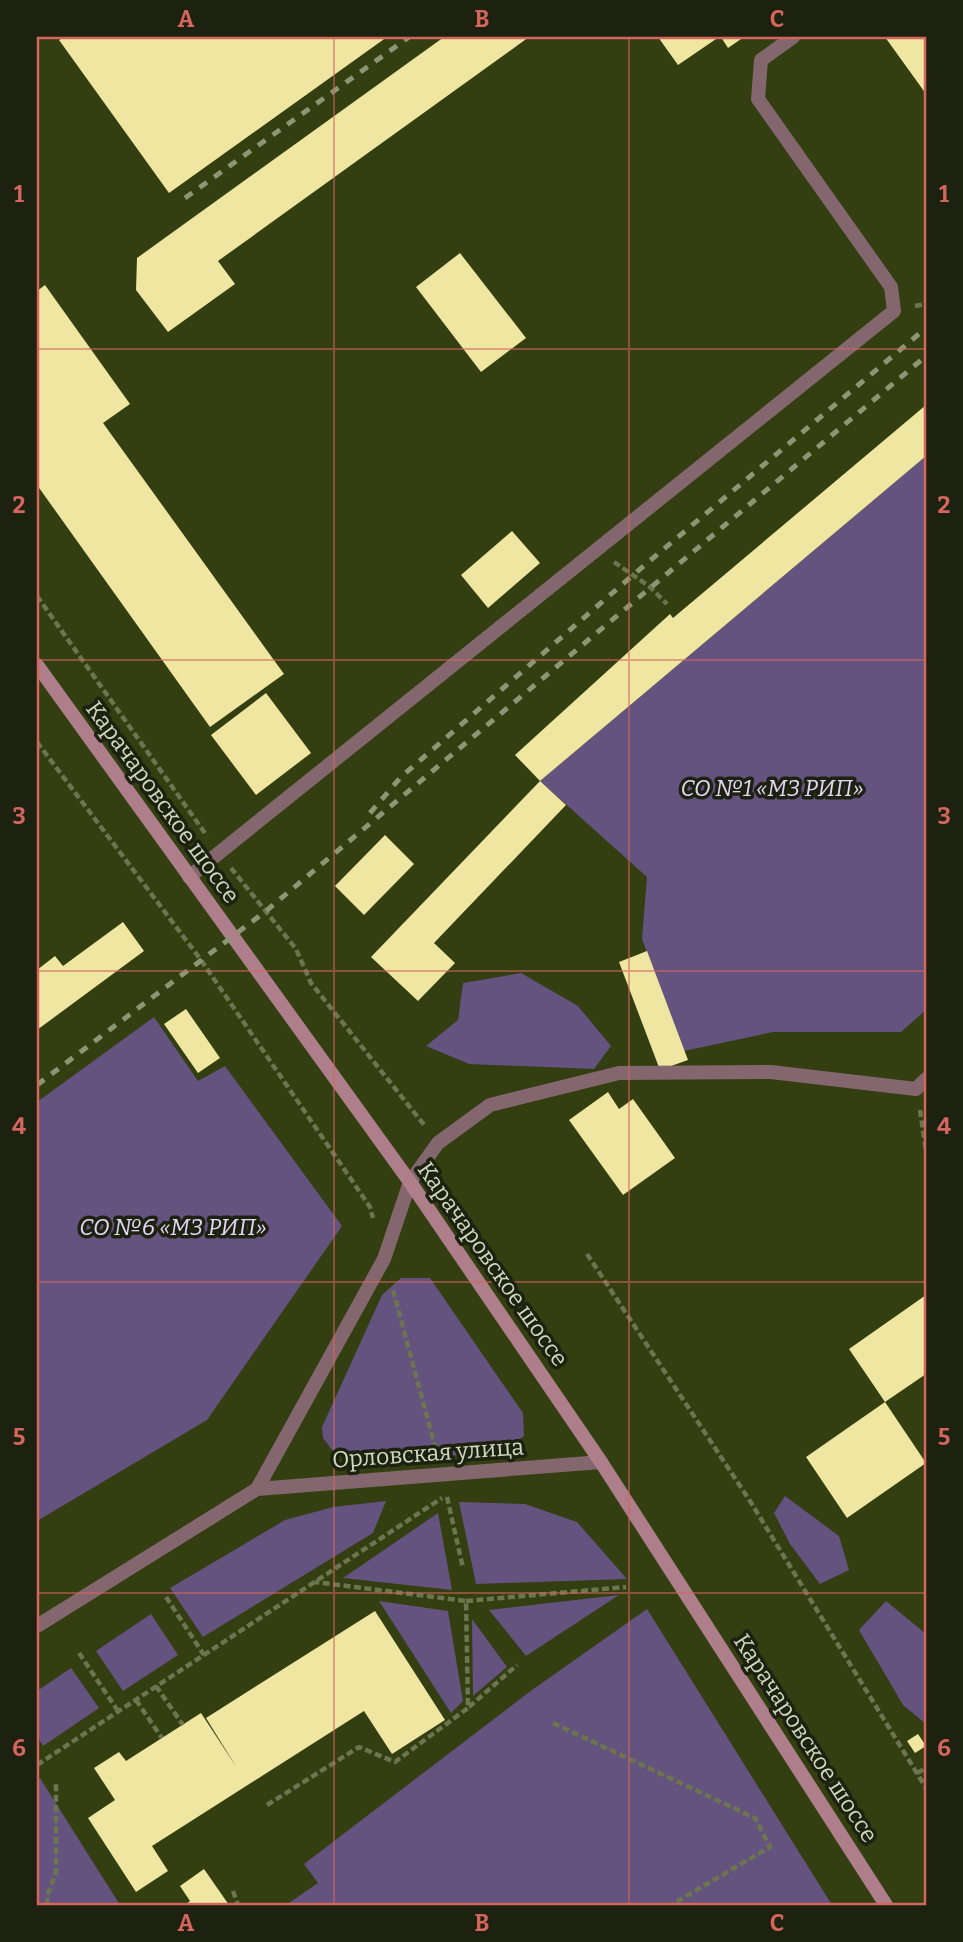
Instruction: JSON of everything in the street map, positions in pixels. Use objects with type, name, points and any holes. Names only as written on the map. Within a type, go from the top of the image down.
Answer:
[{"type":"street","points":[[189,877],[894,311],[891,287],[758,99],[761,60],[793,37]]},
{"type":"street","name":"Карачаровское шоссе","points":[[37,665],[410,1182],[601,1462],[886,1905]]},
{"type":"street","name":"Орловская улица","points":[[257,1489],[384,1259],[410,1182],[438,1143],[489,1105],[619,1073],[771,1072],[921,1084]]},
{"type":"street","name":"Орловская улица","points":[[37,1626],[257,1489],[601,1462]]},
{"type":"path","points":[[597,549],[650,587],[667,604]]},
{"type":"path","points":[[37,742],[201,960],[370,1208],[374,1220]]},
{"type":"path","points":[[921,1084],[926,1151]]},
{"type":"path","points":[[587,1254],[750,1501],[926,1788]]},
{"type":"path","points":[[384,1259],[443,1476],[463,1569]]},
{"type":"path","points":[[37,1765],[446,1495]]},
{"type":"path","points":[[315,1582],[466,1601],[626,1587]]},
{"type":"path","points":[[166,1597],[204,1655]]},
{"type":"path","points":[[466,1601],[468,1708]]},
{"type":"path","points":[[79,1653],[118,1712]]},
{"type":"path","points":[[267,1805],[359,1747],[396,1762],[468,1708],[517,1665]]},
{"type":"path","points":[[156,1686],[183,1725]]},
{"type":"path","points":[[136,1700],[162,1738]]},
{"type":"path","points":[[553,1723],[755,1818],[770,1847],[671,1905]]},
{"type":"path","points":[[917,1773],[926,1768]]},
{"type":"path","points":[[48,1905],[47,1897],[56,1872],[56,1784]]},
{"type":"path","points":[[233,1891],[238,1905]]},
{"type":"green space","name":"СО №1 «МЗ РИП»","points":[[926,456],[926,1010],[901,1032],[773,1032],[684,1051],[642,939],[647,877],[540,781]]},
{"type":"green space","points":[[521,973],[578,1006],[611,1046],[594,1069],[469,1064],[426,1046],[458,1020],[463,983]]},
{"type":"green space","name":"СО №6 «МЗ РИП»","points":[[154,1017],[198,1081],[225,1066],[342,1226],[207,1420],[37,1521],[37,1102]]},
{"type":"green space","points":[[401,1278],[430,1278],[523,1413],[524,1436],[503,1452],[356,1463],[332,1450],[323,1438],[322,1427],[382,1295]]},
{"type":"green space","points":[[785,1496],[839,1536],[849,1570],[820,1584],[790,1544],[774,1513]]},
{"type":"green space","points":[[386,1501],[373,1533],[203,1637],[170,1588],[285,1520],[333,1507]]},
{"type":"green space","points":[[459,1502],[525,1504],[577,1522],[627,1579],[476,1584]]},
{"type":"green space","points":[[438,1513],[452,1590],[343,1578]]},
{"type":"green space","points":[[619,1595],[526,1656],[489,1610]]},
{"type":"green space","points":[[379,1601],[448,1611],[463,1701],[451,1713]]},
{"type":"green space","points":[[886,1601],[926,1634],[926,1724],[903,1705],[859,1630]]},
{"type":"green space","points":[[647,1609],[832,1905],[286,1905],[318,1883],[304,1864],[532,1690]]},
{"type":"green space","points":[[151,1614],[178,1655],[123,1691],[96,1651]]},
{"type":"green space","points":[[472,1619],[507,1667],[473,1696]]},
{"type":"green space","points":[[71,1668],[99,1708],[43,1746],[37,1736],[37,1691]]},
{"type":"green space","points":[[40,1778],[120,1905],[37,1905],[37,1781]]},
{"type":"building","points":[[64,37],[387,37],[169,193],[59,40]]},
{"type":"building","points":[[444,37],[529,37],[218,261],[235,284],[168,332],[136,290],[137,258]]},
{"type":"building","points":[[658,37],[719,37],[678,65]]},
{"type":"building","points":[[721,37],[744,37],[728,48]]},
{"type":"building","points":[[885,37],[926,37],[926,94]]},
{"type":"building","points":[[460,253],[526,338],[481,372],[416,287]]},
{"type":"building","points":[[45,285],[130,404],[103,423],[284,674],[210,727],[37,485],[37,291]]},
{"type":"building","points":[[926,405],[926,456],[540,781],[515,755],[670,614],[673,618]]},
{"type":"building","points":[[512,531],[540,563],[488,608],[461,575]]},
{"type":"building","points":[[266,693],[311,753],[256,795],[211,735]]},
{"type":"building","points":[[540,781],[566,805],[434,943],[455,963],[418,1001],[371,957]]},
{"type":"building","points":[[385,835],[414,864],[364,915],[335,886]]},
{"type":"building","points":[[123,922],[144,951],[37,1030],[37,970],[55,956],[63,966]]},
{"type":"building","points":[[647,951],[688,1060],[660,1070],[619,962]]},
{"type":"building","points":[[186,1009],[220,1058],[198,1073],[164,1024]]},
{"type":"building","points":[[608,1092],[619,1109],[633,1099],[675,1158],[623,1195],[569,1120]]},
{"type":"building","points":[[926,1295],[926,1374],[885,1402],[849,1349]]},
{"type":"building","points":[[885,1402],[926,1463],[847,1518],[806,1457]]},
{"type":"building","points":[[375,1611],[445,1720],[392,1754],[364,1711],[152,1846],[168,1871],[136,1892],[88,1818],[115,1800],[94,1768],[119,1752],[126,1761],[201,1713],[237,1768],[206,1718]]},
{"type":"building","points":[[918,1734],[926,1746],[915,1753],[907,1741]]},
{"type":"building","points":[[204,1869],[229,1905],[185,1905],[190,1901],[180,1886]]},
{"type":"railway","points":[[185,198],[409,37]]},
{"type":"railway","points":[[370,813],[401,777],[633,575],[926,328]]},
{"type":"railway","points":[[37,1085],[266,911],[926,356]]}]
